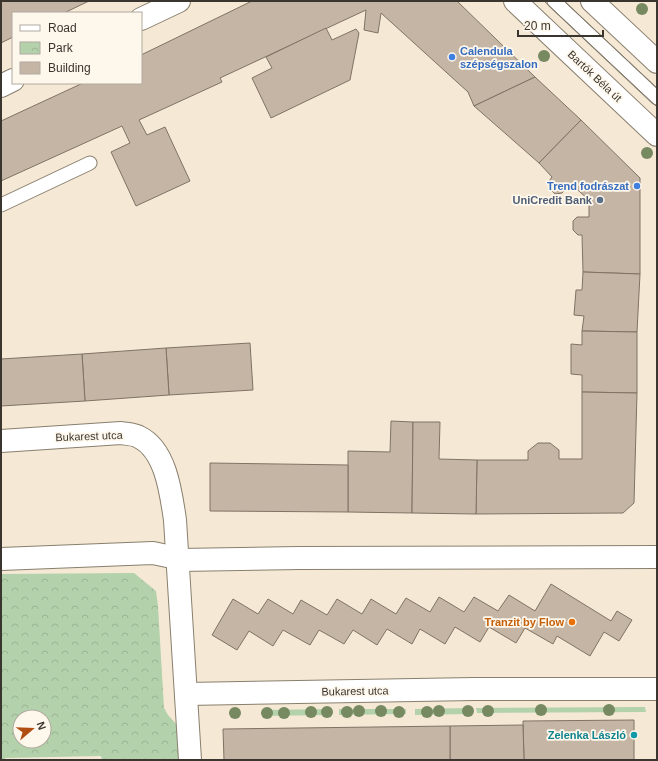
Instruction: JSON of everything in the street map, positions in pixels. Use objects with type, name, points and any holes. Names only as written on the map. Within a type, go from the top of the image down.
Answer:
[{"type":"street","points":[[142,19],[179,1]]},
{"type":"street","name":"Bartók Béla út","points":[[515,1],[657,136]]},
{"type":"street","points":[[592,1],[657,62]]},
{"type":"street","points":[[1,86],[12,80]]},
{"type":"street","name":"Bukarest utca","points":[[1,441],[121,432],[139,437],[152,447],[162,461],[172,501],[179,560],[186,694],[474,689],[657,689]]},
{"type":"street","points":[[1,559],[153,554],[172,557],[179,560],[657,556]]},
{"type":"street","points":[[186,694],[190,760]]},
{"type":"lane","points":[[554,1],[657,98]]},
{"type":"lane","points":[[1,204],[90,163]]},
{"type":"green space","points":[[134,573],[156,591],[164,708],[178,726],[180,760],[102,760],[101,756],[5,758],[5,760],[1,760],[1,574]]},
{"type":"green space","points":[[645,707],[646,712],[477,713],[476,708]]},
{"type":"green space","points":[[471,708],[471,714],[415,715],[415,709]]},
{"type":"green space","points":[[332,709],[332,715],[262,716],[262,710]]},
{"type":"green space","points":[[339,709],[406,709],[406,714],[339,715]]},
{"type":"building","points":[[1,1],[89,1],[66,12],[12,12],[12,38],[1,43]]},
{"type":"building","points":[[252,1],[457,1],[535,77],[474,106],[468,92],[381,13],[378,33],[364,30],[366,10],[220,78],[222,82],[139,120],[147,135],[165,127],[190,181],[136,206],[111,152],[130,143],[122,126],[1,181],[1,121],[81,84],[142,84],[142,55]]},
{"type":"building","points":[[326,28],[332,40],[356,29],[359,33],[350,80],[271,118],[252,78],[272,68],[266,57]]},
{"type":"building","points":[[535,77],[581,120],[539,163],[474,106]]},
{"type":"building","points":[[581,120],[640,178],[640,274],[583,272],[582,235],[578,235],[573,230],[573,221],[577,217],[589,217],[589,200],[571,184],[562,193],[555,194],[549,188],[549,181],[552,177],[539,163]]},
{"type":"building","points":[[583,272],[640,274],[637,332],[582,331],[584,316],[574,315],[576,290],[582,290]]},
{"type":"building","points":[[582,331],[637,332],[637,393],[582,392],[582,375],[571,374],[571,344],[582,345]]},
{"type":"building","points":[[250,343],[253,390],[169,395],[166,348]]},
{"type":"building","points":[[166,348],[169,395],[85,401],[82,354]]},
{"type":"building","points":[[82,354],[85,401],[1,406],[1,359]]},
{"type":"building","points":[[582,392],[637,393],[634,503],[623,513],[476,514],[477,460],[528,460],[528,451],[538,443],[550,443],[559,450],[559,459],[582,459]]},
{"type":"building","points":[[391,421],[413,422],[412,513],[348,512],[348,451],[390,452]]},
{"type":"building","points":[[413,422],[440,422],[439,459],[477,460],[476,514],[412,513]]},
{"type":"building","points":[[210,463],[348,465],[348,512],[210,511]]},
{"type":"building","points":[[551,584],[611,621],[617,611],[632,620],[619,641],[604,632],[590,656],[557,636],[553,644],[525,628],[516,643],[489,627],[480,642],[455,627],[445,644],[420,629],[412,644],[387,629],[377,645],[353,630],[344,644],[319,630],[310,645],[283,630],[273,646],[249,631],[237,650],[212,635],[233,599],[258,614],[268,599],[293,614],[301,600],[327,615],[337,599],[362,614],[371,599],[396,614],[406,598],[430,612],[439,597],[464,612],[474,597],[498,611],[509,595],[535,611]]},
{"type":"building","points":[[634,720],[634,760],[524,760],[523,721]]},
{"type":"building","points":[[523,725],[524,760],[450,760],[450,726]]},
{"type":"building","points":[[450,726],[450,760],[224,760],[223,729]]},
{"type":"tram line","points":[[544,1],[657,107]]},
{"type":"tram line","points":[[564,1],[657,88]]},
{"type":"place","name":"Calendula szépségszalon","points":[[452,57]]},
{"type":"place","name":"Trend fodrászat","points":[[637,186]]},
{"type":"place","name":"UniCredit Bank","points":[[600,200]]},
{"type":"place","name":"Tranzit by Flow","points":[[572,622]]},
{"type":"place","name":"Zelenka László","points":[[634,735]]}]
